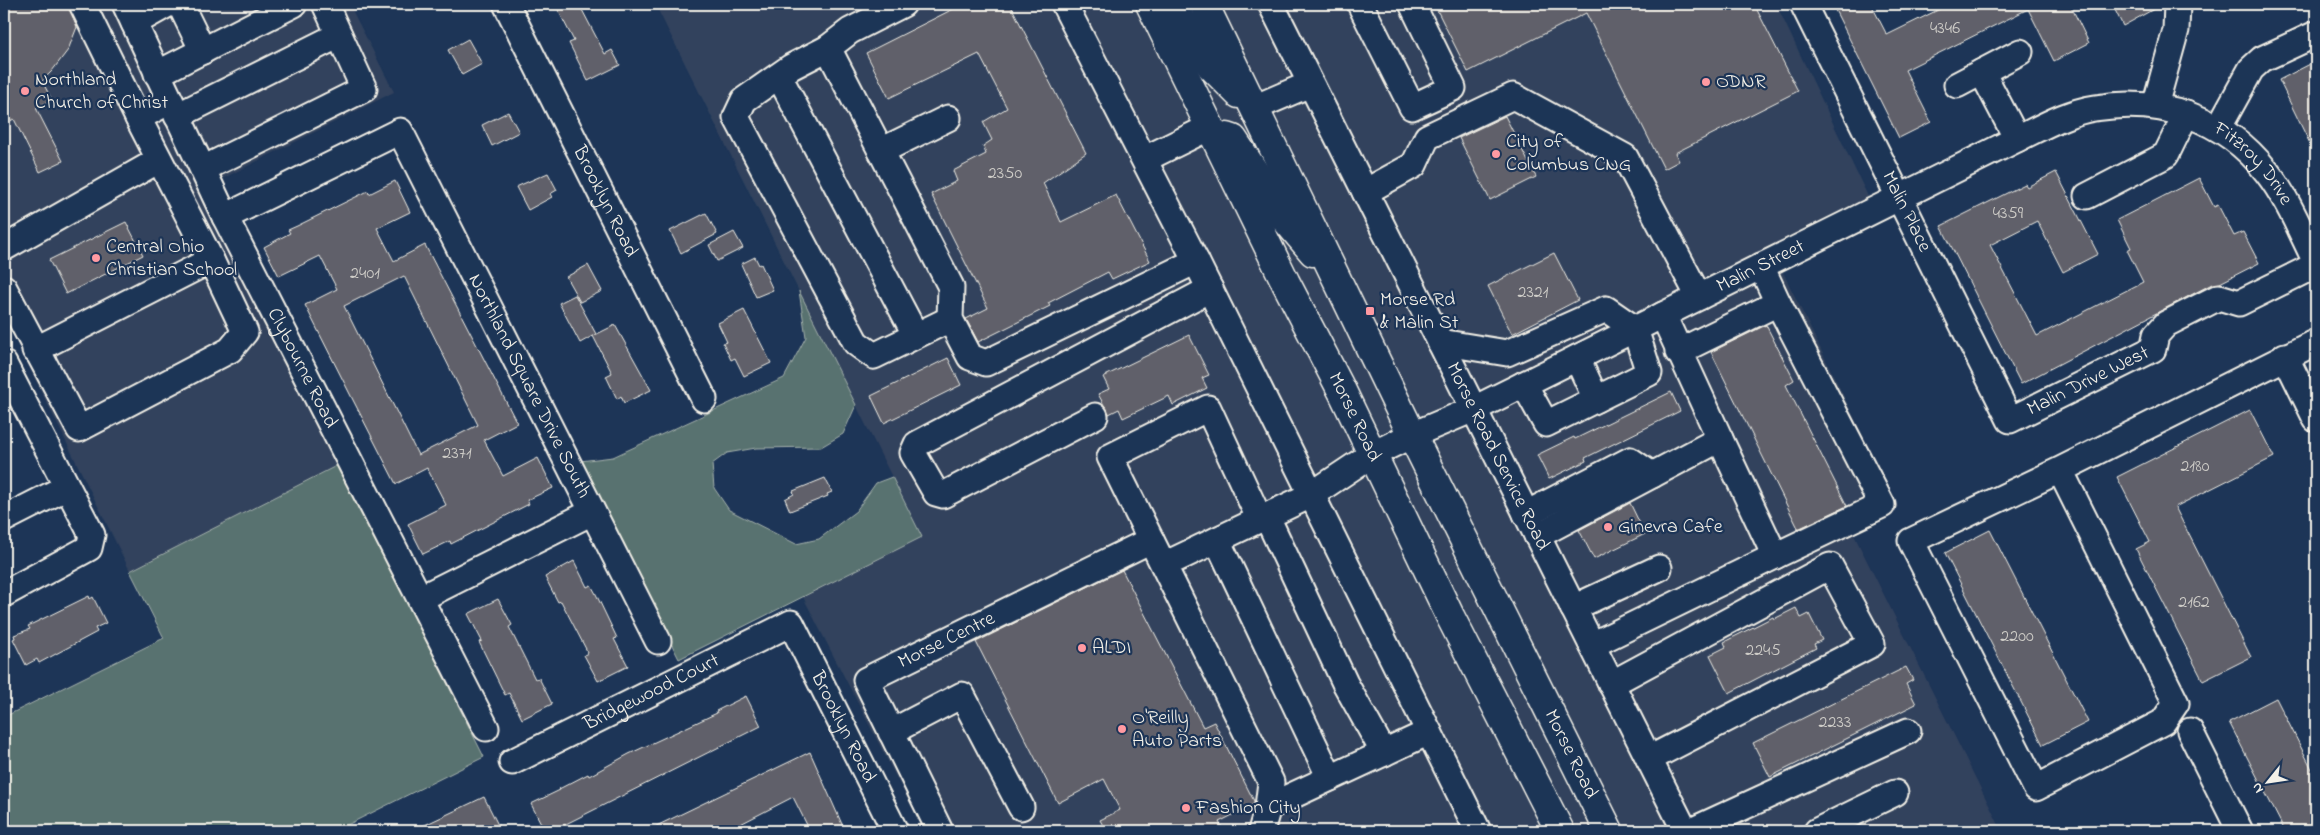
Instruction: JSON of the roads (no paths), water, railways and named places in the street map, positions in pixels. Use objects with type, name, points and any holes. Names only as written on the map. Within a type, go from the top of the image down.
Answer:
[{"type":"main road","name":"Morse Road","points":[[1150,4],[1342,392],[1451,618],[1560,831]]},
{"type":"main road","points":[[1171,4],[1211,66],[1254,108]]},
{"type":"main road","name":"Morse Road","points":[[1204,4],[1412,434],[1609,831]]},
{"type":"main road","points":[[1210,127],[1232,139],[1286,220],[1337,279]]},
{"type":"street","points":[[4,288],[35,350],[79,429],[230,350],[244,332],[211,260],[82,4]]},
{"type":"street","points":[[129,14],[168,4]]},
{"type":"street","points":[[180,4],[203,50]]},
{"type":"street","points":[[157,74],[294,4]]},
{"type":"street","points":[[202,169],[364,89],[325,4]]},
{"type":"street","name":"Brooklyn Road","points":[[506,4],[704,399]]},
{"type":"street","points":[[902,4],[850,31],[828,48],[779,76],[744,100],[736,117],[856,344],[874,356],[915,334],[950,319]]},
{"type":"street","points":[[1064,4],[1145,159],[1478,831]]},
{"type":"street","name":"Morse Road Service Road","points":[[1271,4],[1685,831]]},
{"type":"street","points":[[1360,4],[1412,107],[1453,88],[1412,4]]},
{"type":"street","name":"Malin Place","points":[[1804,4],[1901,196],[2010,420]]},
{"type":"street","points":[[2155,106],[2176,30],[2177,4]]},
{"type":"street","name":"Clybourne Road","points":[[129,14],[202,169],[486,728]]},
{"type":"street","points":[[2219,127],[2251,69],[2262,59],[2316,34]]},
{"type":"street","points":[[138,118],[173,108],[339,35]]},
{"type":"street","points":[[828,48],[951,287],[950,319],[970,357],[986,363],[1196,261]]},
{"type":"street","points":[[1957,85],[2020,52]]},
{"type":"street","points":[[1982,72],[2018,139]]},
{"type":"street","points":[[779,76],[915,334]]},
{"type":"street","points":[[1254,108],[1310,84]]},
{"type":"street","points":[[1364,192],[1414,165],[1427,137],[1513,96],[1625,157],[1699,297]]},
{"type":"street","name":"Malin Street","points":[[1164,565],[1311,495],[1371,455],[1412,434],[1474,409],[1901,196],[2067,116],[2094,108],[2126,105],[2155,106]]},
{"type":"street","name":"Fitzroy Drive","points":[[2155,106],[2186,114],[2219,127],[2247,149],[2267,172],[2282,194],[2316,264]]},
{"type":"street","points":[[2087,196],[2166,155],[2186,114]]},
{"type":"street","points":[[881,151],[948,118]]},
{"type":"street","points":[[1145,159],[1210,127]]},
{"type":"street","name":"Northland Square Drive South","points":[[226,217],[400,131],[658,641]]},
{"type":"street","points":[[4,248],[160,160]]},
{"type":"street","points":[[35,350],[211,260]]},
{"type":"street","name":"Malin Drive West","points":[[2010,420],[2153,349],[2156,335],[2166,324],[2219,297],[2239,303],[2316,264]]},
{"type":"street","points":[[1592,645],[1882,505],[1778,303],[1761,266]]},
{"type":"street","points":[[1095,416],[943,495],[936,493],[913,453],[917,444],[1210,289]]},
{"type":"street","points":[[1678,352],[1778,303]]},
{"type":"street","points":[[1440,342],[1508,353],[1606,309],[1636,329],[1649,373],[1546,424],[1524,384]]},
{"type":"street","points":[[1663,315],[1678,352],[1775,556]]},
{"type":"street","points":[[2060,470],[2176,702],[2163,722],[2036,788],[1911,541],[2060,470],[2316,342]]},
{"type":"street","points":[[2285,356],[2316,419]]},
{"type":"street","points":[[1577,358],[1596,400]]},
{"type":"street","points":[[4,364],[92,534],[89,548],[4,594]]},
{"type":"street","points":[[1261,831],[1268,807],[1271,782],[1110,457],[1208,408],[1345,683],[1384,753]]},
{"type":"street","points":[[1537,536],[1720,439]]},
{"type":"street","points":[[1526,514],[1630,460],[1652,475]]},
{"type":"street","points":[[4,519],[67,487]]},
{"type":"street","points":[[421,598],[592,512]]},
{"type":"street","name":"Morse Centre","points":[[940,831],[866,680],[1151,540]]},
{"type":"street","points":[[1217,540],[1330,778]]},
{"type":"street","points":[[1611,684],[1830,566],[1872,644],[1649,759]]},
{"type":"street","points":[[1573,608],[1659,568]]},
{"type":"street","name":"Brooklyn Road","points":[[791,623],[895,831]]},
{"type":"street","name":"Bridgewood Court","points":[[512,762],[791,623]]},
{"type":"street","points":[[891,732],[962,695],[1020,807]]},
{"type":"street","points":[[1690,831],[1908,731]]},
{"type":"street","points":[[2190,731],[2240,831]]},
{"type":"street","points":[[1268,807],[1429,732]]},
{"type":"street","points":[[1817,831],[1896,793]]},
{"type":"place","name":"ODNR","points":[[1706,82]]},
{"type":"place","name":"Northland Church of Christ","points":[[25,91]]},
{"type":"place","name":"City of Columbus CNG","points":[[1496,154]]},
{"type":"place","name":"Central Ohio Christian School","points":[[96,258]]},
{"type":"place","name":"Morse Rd & Malin St","points":[[1370,311]]},
{"type":"place","name":"Ginevra Cafe","points":[[1608,527]]},
{"type":"place","name":"ALDI","points":[[1082,648]]},
{"type":"place","name":"O'Reilly Auto Parts","points":[[1122,729]]},
{"type":"place","name":"Fashion City","points":[[1186,808]]}]
